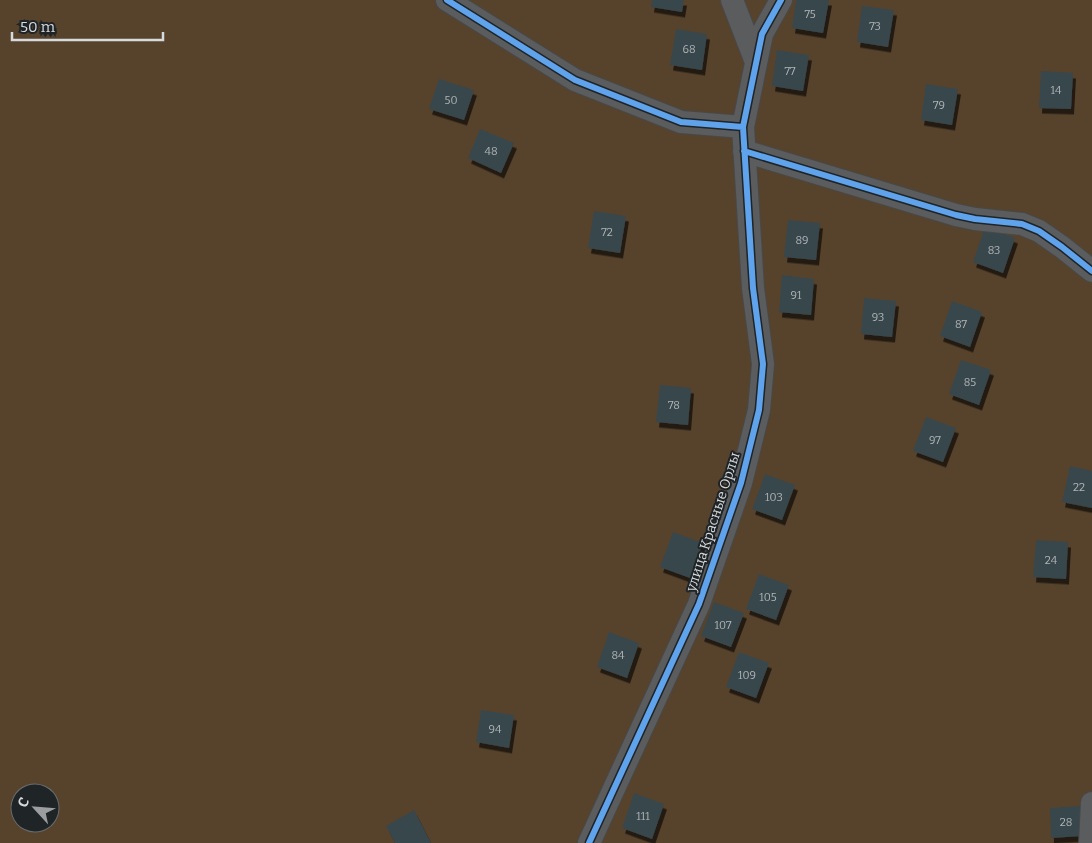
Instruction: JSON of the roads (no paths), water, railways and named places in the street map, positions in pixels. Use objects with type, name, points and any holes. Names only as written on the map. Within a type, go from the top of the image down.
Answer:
[{"type":"street","points":[[447,0],[575,80],[681,122],[743,127]]},
{"type":"street","points":[[732,0],[756,62]]},
{"type":"street","name":"улица Красные Орлы","points":[[589,843],[699,604],[741,483],[759,410],[763,364],[753,288],[743,127],[762,34],[782,0]]},
{"type":"street","points":[[744,151],[956,215],[1022,224],[1039,231],[1092,271]]},
{"type":"street","points":[[1090,843],[1092,803]]}]
